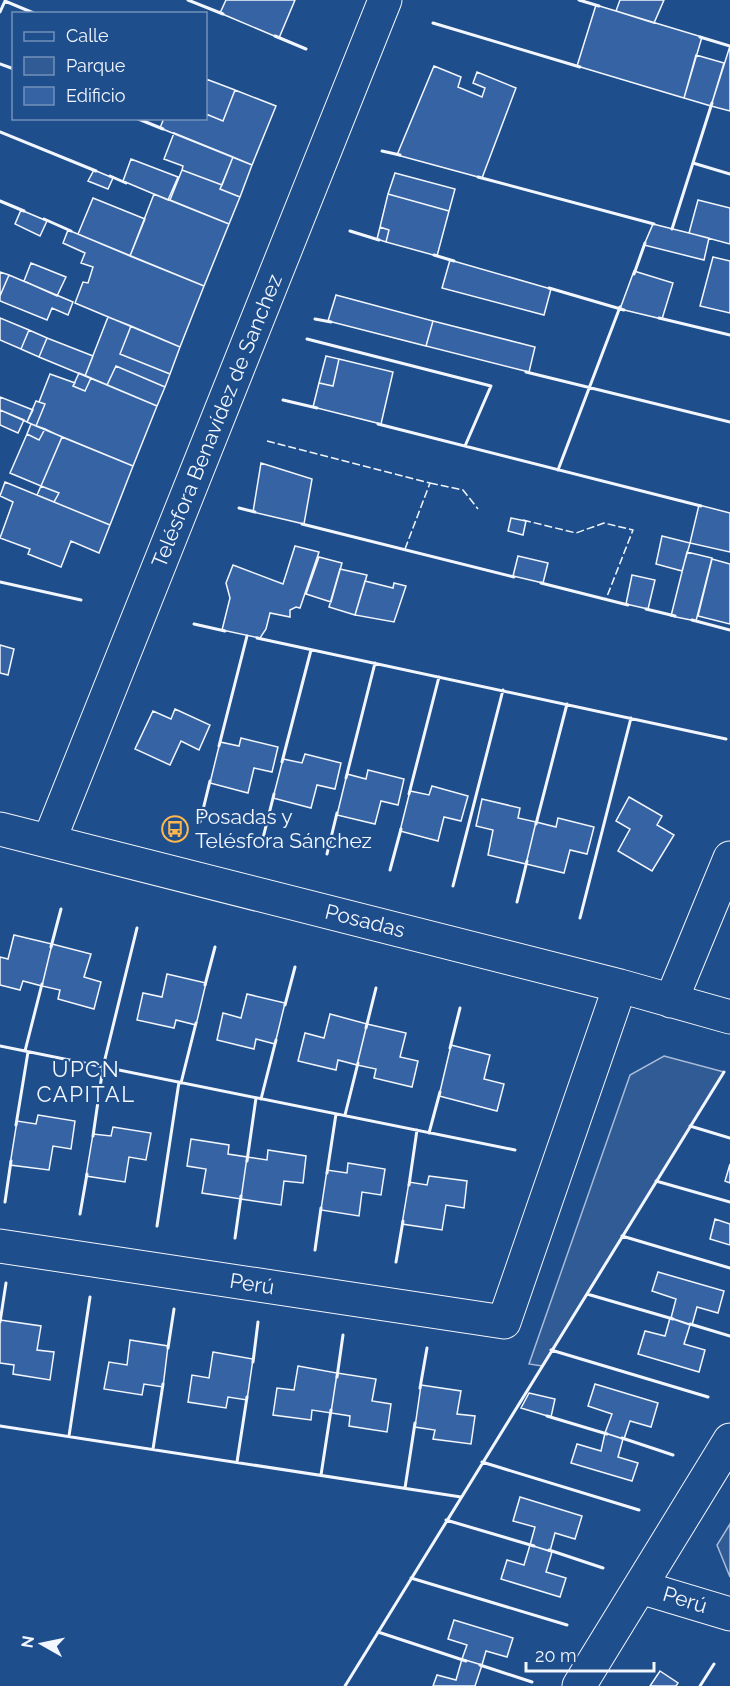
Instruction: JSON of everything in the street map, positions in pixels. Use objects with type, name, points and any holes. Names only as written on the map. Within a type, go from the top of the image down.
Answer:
[{"type":"street","name":"Telésfora Benavídez de Sanchez","points":[[49,841],[385,0]]},
{"type":"street","name":"Posadas","points":[[0,829],[620,986],[730,1017]]},
{"type":"street","points":[[671,1001],[730,858]]},
{"type":"street","name":"Perú","points":[[0,1246],[504,1322],[620,986]]},
{"type":"street","points":[[579,1686],[730,1440]]},
{"type":"street","name":"Perú","points":[[640,1587],[730,1614]]},
{"type":"green space","points":[[664,1056],[724,1072],[542,1366],[529,1364],[630,1075]]},
{"type":"green space","points":[[730,1524],[730,1577],[717,1545]]},
{"type":"building","points":[[226,0],[295,0],[279,38],[220,13]]},
{"type":"building","points":[[620,0],[664,0],[654,23],[616,11]]},
{"type":"building","points":[[596,5],[702,37],[684,98],[577,66]]},
{"type":"building","points":[[730,46],[730,111],[711,106]]},
{"type":"building","points":[[696,55],[724,63],[711,106],[684,98]]},
{"type":"building","points":[[434,66],[461,77],[458,87],[482,97],[485,88],[473,83],[477,72],[516,88],[482,178],[397,155]]},
{"type":"building","points":[[207,79],[235,90],[223,121],[207,114]]},
{"type":"building","points":[[235,90],[276,106],[252,165],[160,128],[163,120],[207,120],[207,114],[223,121]]},
{"type":"building","points":[[174,133],[233,157],[222,185],[182,170],[183,166],[164,159]]},
{"type":"building","points":[[233,157],[252,165],[240,197],[220,189]]},
{"type":"building","points":[[131,159],[178,177],[168,200],[123,181]]},
{"type":"building","points":[[94,170],[113,178],[108,189],[88,181]]},
{"type":"building","points":[[182,170],[222,185],[220,189],[240,197],[229,224],[170,200]]},
{"type":"building","points":[[395,173],[455,189],[449,211],[388,194]]},
{"type":"building","points":[[154,194],[229,224],[204,286],[130,256]]},
{"type":"building","points":[[388,194],[449,211],[437,256],[386,242],[389,230],[380,227]]},
{"type":"building","points":[[93,198],[145,219],[130,256],[78,234]]},
{"type":"building","points":[[698,200],[730,208],[730,244],[689,233]]},
{"type":"building","points":[[21,210],[47,221],[40,236],[15,224]]},
{"type":"building","points":[[653,224],[709,238],[704,260],[644,245]]},
{"type":"building","points":[[380,227],[389,230],[386,242],[377,239]]},
{"type":"building","points":[[68,230],[204,286],[180,347],[75,303],[83,282],[88,283],[93,267],[81,263],[85,253],[63,243]]},
{"type":"building","points":[[713,257],[730,261],[730,313],[700,306]]},
{"type":"building","points":[[450,260],[551,289],[544,315],[442,288]]},
{"type":"building","points":[[31,263],[66,277],[57,296],[24,281]]},
{"type":"building","points":[[634,271],[673,283],[662,319],[620,309]]},
{"type":"building","points":[[0,272],[9,275],[0,296]]},
{"type":"building","points":[[9,275],[73,302],[68,315],[52,308],[47,320],[0,301]]},
{"type":"building","points":[[336,295],[433,321],[426,346],[328,321]]},
{"type":"building","points":[[108,317],[131,326],[120,354],[170,374],[165,387],[116,366],[107,385],[85,376]]},
{"type":"building","points":[[0,318],[29,330],[21,349],[0,340]]},
{"type":"building","points":[[433,321],[535,347],[529,372],[426,346]]},
{"type":"building","points":[[131,326],[180,347],[170,374],[120,354]]},
{"type":"building","points":[[29,330],[47,338],[39,357],[21,349]]},
{"type":"building","points":[[47,338],[93,356],[85,376],[39,357]]},
{"type":"building","points":[[326,356],[339,359],[333,386],[319,383]]},
{"type":"building","points":[[339,359],[393,372],[381,424],[313,407],[319,383],[333,386]]},
{"type":"building","points":[[116,366],[165,387],[157,406],[107,385]]},
{"type":"building","points":[[79,373],[91,378],[85,391],[73,386]]},
{"type":"building","points":[[50,374],[75,383],[73,386],[85,391],[91,378],[157,406],[133,466],[36,426],[45,404],[39,402]]},
{"type":"building","points":[[0,397],[33,410],[27,422],[0,410]]},
{"type":"building","points":[[36,401],[45,404],[36,426],[27,422]]},
{"type":"building","points":[[0,410],[24,420],[18,433],[0,425]]},
{"type":"building","points":[[31,424],[45,429],[39,440],[27,434]]},
{"type":"building","points":[[45,429],[62,437],[41,486],[10,473],[27,434],[39,440]]},
{"type":"building","points":[[62,437],[133,466],[110,525],[54,502],[59,493],[41,486]]},
{"type":"building","points":[[261,463],[312,479],[304,524],[253,512]]},
{"type":"building","points":[[5,482],[110,525],[99,553],[71,541],[61,567],[28,554],[30,549],[0,538],[13,502],[0,496]]},
{"type":"building","points":[[41,486],[59,493],[54,502],[37,495]]},
{"type":"building","points":[[699,505],[730,513],[730,552],[690,543]]},
{"type":"building","points":[[511,518],[526,521],[523,535],[508,531]]},
{"type":"building","points":[[662,536],[690,543],[682,571],[656,564]]},
{"type":"building","points":[[295,546],[319,552],[300,608],[290,610],[290,617],[270,613],[266,629],[260,638],[222,630],[230,598],[226,583],[233,565],[283,584]]},
{"type":"building","points":[[687,552],[712,558],[696,621],[671,616]]},
{"type":"building","points":[[518,556],[548,563],[543,583],[513,576]]},
{"type":"building","points":[[319,557],[342,563],[331,602],[306,594]]},
{"type":"building","points":[[712,559],[730,564],[730,624],[698,616]]},
{"type":"building","points":[[340,569],[367,575],[355,615],[329,607]]},
{"type":"building","points":[[632,575],[655,580],[648,609],[626,604]]},
{"type":"building","points":[[365,581],[393,588],[394,583],[406,586],[394,622],[355,615]]},
{"type":"building","points":[[0,645],[14,649],[8,675],[0,673]]},
{"type":"building","points":[[175,709],[210,725],[199,750],[181,741],[170,765],[135,749],[153,711],[171,719]]},
{"type":"building","points":[[241,738],[278,747],[272,772],[254,768],[248,793],[210,783],[220,742],[239,746]]},
{"type":"building","points":[[305,754],[341,763],[335,789],[317,785],[311,808],[273,798],[283,759],[302,763]]},
{"type":"building","points":[[368,770],[404,779],[398,805],[381,801],[375,824],[337,815],[347,774],[366,779]]},
{"type":"building","points":[[432,786],[468,796],[461,821],[444,817],[438,841],[400,831],[410,791],[429,795]]},
{"type":"building","points":[[629,797],[662,816],[657,825],[674,835],[652,871],[618,851],[630,829],[616,821]]},
{"type":"building","points":[[482,799],[520,808],[518,818],[536,822],[526,864],[488,855],[493,830],[476,826]]},
{"type":"building","points":[[558,818],[594,827],[587,854],[570,850],[564,873],[526,864],[536,822],[556,827]]},
{"type":"building","points":[[14,935],[52,944],[42,986],[23,981],[20,990],[0,985],[0,957],[8,959]]},
{"type":"building","points":[[52,944],[91,954],[84,977],[101,982],[94,1009],[58,999],[60,990],[42,986]]},
{"type":"building","points":[[167,974],[206,983],[196,1025],[176,1020],[174,1028],[137,1020],[143,993],[162,997]]},
{"type":"building","points":[[247,994],[285,1003],[275,1044],[256,1039],[254,1049],[217,1040],[223,1013],[241,1018]]},
{"type":"building","points":[[330,1014],[367,1024],[357,1065],[338,1060],[336,1070],[298,1061],[305,1033],[324,1038]]},
{"type":"building","points":[[367,1024],[406,1033],[400,1057],[418,1061],[412,1087],[374,1078],[376,1069],[357,1065]]},
{"type":"building","points":[[451,1045],[490,1055],[484,1079],[504,1084],[497,1111],[439,1096]]},
{"type":"building","points":[[38,1115],[75,1121],[71,1149],[53,1146],[49,1170],[10,1165],[17,1121],[36,1124]]},
{"type":"building","points":[[113,1127],[151,1133],[146,1160],[129,1157],[125,1182],[86,1176],[93,1134],[111,1136]]},
{"type":"building","points":[[191,1139],[229,1145],[228,1154],[247,1157],[241,1199],[202,1193],[206,1169],[187,1166]]},
{"type":"building","points":[[268,1150],[306,1156],[303,1183],[284,1181],[281,1205],[241,1199],[247,1157],[267,1160]]},
{"type":"building","points":[[348,1163],[385,1169],[381,1195],[362,1192],[359,1216],[321,1210],[327,1170],[347,1173]]},
{"type":"building","points":[[730,1164],[730,1183],[725,1181]]},
{"type":"building","points":[[429,1176],[467,1181],[464,1208],[446,1205],[442,1230],[402,1224],[409,1182],[427,1185]]},
{"type":"building","points":[[715,1219],[730,1224],[730,1245],[710,1239]]},
{"type":"building","points":[[658,1272],[724,1291],[718,1313],[697,1307],[692,1325],[671,1318],[676,1299],[652,1291]]},
{"type":"building","points":[[670,1318],[690,1325],[684,1344],[705,1350],[699,1372],[638,1354],[645,1331],[665,1336]]},
{"type":"building","points":[[0,1320],[41,1326],[37,1350],[54,1352],[50,1380],[13,1374],[14,1365],[0,1363]]},
{"type":"building","points":[[130,1340],[168,1346],[163,1387],[144,1384],[142,1395],[104,1389],[109,1362],[127,1365]]},
{"type":"building","points":[[213,1352],[253,1359],[247,1400],[228,1397],[226,1408],[188,1402],[192,1375],[209,1378]]},
{"type":"building","points":[[298,1366],[337,1373],[331,1413],[312,1410],[311,1420],[273,1415],[277,1388],[294,1390]]},
{"type":"building","points":[[337,1373],[376,1379],[372,1401],[391,1404],[387,1432],[349,1426],[350,1416],[331,1413]]},
{"type":"building","points":[[595,1384],[658,1403],[651,1427],[630,1421],[624,1439],[605,1433],[612,1414],[588,1406]]},
{"type":"building","points":[[421,1385],[461,1391],[457,1414],[475,1416],[471,1444],[433,1439],[435,1430],[415,1427]]},
{"type":"building","points":[[529,1393],[555,1399],[551,1417],[521,1408]]},
{"type":"building","points":[[605,1433],[623,1439],[618,1457],[638,1463],[632,1481],[571,1463],[577,1444],[601,1451]]},
{"type":"building","points":[[520,1497],[582,1516],[575,1539],[555,1533],[550,1551],[530,1545],[535,1527],[513,1521]]},
{"type":"building","points":[[530,1545],[552,1552],[546,1572],[566,1578],[560,1597],[501,1579],[507,1560],[524,1565]]},
{"type":"building","points":[[454,1620],[513,1638],[507,1657],[486,1651],[482,1665],[462,1659],[467,1645],[448,1639]]},
{"type":"building","points":[[462,1659],[482,1665],[475,1686],[433,1686],[437,1675],[456,1680]]},
{"type":"building","points":[[660,1671],[678,1683],[676,1686],[650,1686]]},
{"type":"fence","points":[[267,441],[430,483],[405,549]]},
{"type":"fence","points":[[430,483],[463,490],[478,509]]},
{"type":"fence","points":[[523,520],[576,533],[604,523],[633,530],[606,599]]},
{"type":"wall","points":[[188,0],[223,14]]},
{"type":"wall","points":[[579,0],[599,6]]},
{"type":"wall","points":[[5,1],[31,12]]},
{"type":"wall","points":[[0,12],[5,1]]},
{"type":"wall","points":[[433,23],[580,67]]},
{"type":"wall","points":[[275,36],[306,49]]},
{"type":"wall","points":[[700,37],[730,46]]},
{"type":"wall","points":[[0,64],[12,68]]},
{"type":"wall","points":[[672,229],[712,103]]},
{"type":"wall","points":[[141,120],[163,129]]},
{"type":"wall","points":[[0,132],[96,171]]},
{"type":"wall","points":[[382,151],[400,155]]},
{"type":"wall","points":[[693,163],[730,174]]},
{"type":"wall","points":[[110,176],[126,183]]},
{"type":"wall","points":[[478,177],[654,224]]},
{"type":"wall","points":[[0,201],[24,211]]},
{"type":"wall","points":[[44,219],[71,231]]},
{"type":"wall","points":[[350,231],[379,240]]},
{"type":"wall","points":[[634,274],[645,243]]},
{"type":"wall","points":[[434,255],[454,261]]},
{"type":"wall","points":[[549,288],[624,310]]},
{"type":"wall","points":[[558,470],[620,307]]},
{"type":"wall","points":[[659,318],[730,335]]},
{"type":"wall","points":[[315,319],[331,322]]},
{"type":"wall","points":[[307,339],[491,386],[465,446]]},
{"type":"wall","points":[[526,372],[730,422]]},
{"type":"wall","points":[[283,400],[317,408]]},
{"type":"wall","points":[[378,424],[701,506]]},
{"type":"wall","points":[[239,508],[255,512]]},
{"type":"wall","points":[[302,524],[514,577]]},
{"type":"wall","points":[[0,582],[81,600]]},
{"type":"wall","points":[[541,583],[628,605]]},
{"type":"wall","points":[[646,609],[675,616]]},
{"type":"wall","points":[[692,620],[730,630]]},
{"type":"wall","points":[[194,624],[225,631]]},
{"type":"wall","points":[[219,746],[247,636]]},
{"type":"wall","points":[[257,638],[726,739]]},
{"type":"wall","points":[[282,762],[311,650]]},
{"type":"wall","points":[[346,778],[375,663]]},
{"type":"wall","points":[[409,794],[439,677]]},
{"type":"wall","points":[[453,886],[503,690]]},
{"type":"wall","points":[[536,824],[567,704]]},
{"type":"wall","points":[[580,918],[631,718]]},
{"type":"wall","points":[[200,822],[210,781]]},
{"type":"wall","points":[[263,838],[274,794]]},
{"type":"wall","points":[[327,854],[337,813]]},
{"type":"wall","points":[[390,870],[401,829]]},
{"type":"wall","points":[[517,902],[527,861]]},
{"type":"wall","points":[[51,947],[61,909]]},
{"type":"wall","points":[[93,1136],[103,1067],[137,928]]},
{"type":"wall","points":[[205,985],[215,947]]},
{"type":"wall","points":[[285,1005],[295,967]]},
{"type":"wall","points":[[25,1051],[42,984]]},
{"type":"wall","points":[[366,1028],[376,988]]},
{"type":"wall","points":[[450,1048],[460,1008]]},
{"type":"wall","points":[[181,1083],[196,1023]]},
{"type":"wall","points":[[261,1099],[276,1040]]},
{"type":"wall","points":[[0,1046],[515,1150]]},
{"type":"wall","points":[[16,1125],[28,1052]]},
{"type":"wall","points":[[345,1115],[358,1063]]},
{"type":"wall","points":[[345,1686],[724,1072]]},
{"type":"wall","points":[[157,1226],[179,1082]]},
{"type":"wall","points":[[429,1133],[440,1092]]},
{"type":"wall","points":[[247,1161],[256,1098]]},
{"type":"wall","points":[[327,1173],[336,1114]]},
{"type":"wall","points":[[690,1126],[730,1138]]},
{"type":"wall","points":[[409,1185],[417,1130]]},
{"type":"wall","points":[[5,1202],[11,1161]]},
{"type":"wall","points":[[80,1214],[87,1174]]},
{"type":"wall","points":[[656,1181],[730,1202]]},
{"type":"wall","points":[[235,1238],[241,1196]]},
{"type":"wall","points":[[315,1250],[321,1208]]},
{"type":"wall","points":[[396,1262],[403,1221]]},
{"type":"wall","points":[[622,1236],[730,1268]]},
{"type":"wall","points":[[0,1322],[6,1283]]},
{"type":"wall","points":[[587,1294],[673,1319]]},
{"type":"wall","points":[[69,1436],[90,1297]]},
{"type":"wall","points":[[168,1348],[174,1309]]},
{"type":"wall","points":[[253,1362],[258,1322]]},
{"type":"wall","points":[[690,1324],[730,1336]]},
{"type":"wall","points":[[337,1377],[343,1335]]},
{"type":"wall","points":[[420,1388],[427,1348]]},
{"type":"wall","points":[[551,1350],[708,1397]]},
{"type":"wall","points":[[153,1449],[163,1384]]},
{"type":"wall","points":[[237,1462],[247,1397]]},
{"type":"wall","points":[[321,1475],[331,1410]]},
{"type":"wall","points":[[547,1416],[607,1434]]},
{"type":"wall","points":[[405,1488],[415,1423]]},
{"type":"wall","points":[[0,1426],[461,1497]]},
{"type":"wall","points":[[622,1438],[673,1455]]},
{"type":"wall","points":[[482,1462],[639,1510]]},
{"type":"wall","points":[[446,1520],[534,1546]]},
{"type":"wall","points":[[549,1550],[603,1568]]},
{"type":"wall","points":[[411,1578],[567,1625]]},
{"type":"wall","points":[[378,1632],[466,1661]]},
{"type":"wall","points":[[700,1686],[714,1664]]},
{"type":"wall","points":[[480,1665],[532,1682]]},
{"type":"place","name":"Posadas y Telésfora Sánchez","points":[[175,829]]},
{"type":"district","name":"UPCN CAPITAL","points":[[86,1082]]}]
